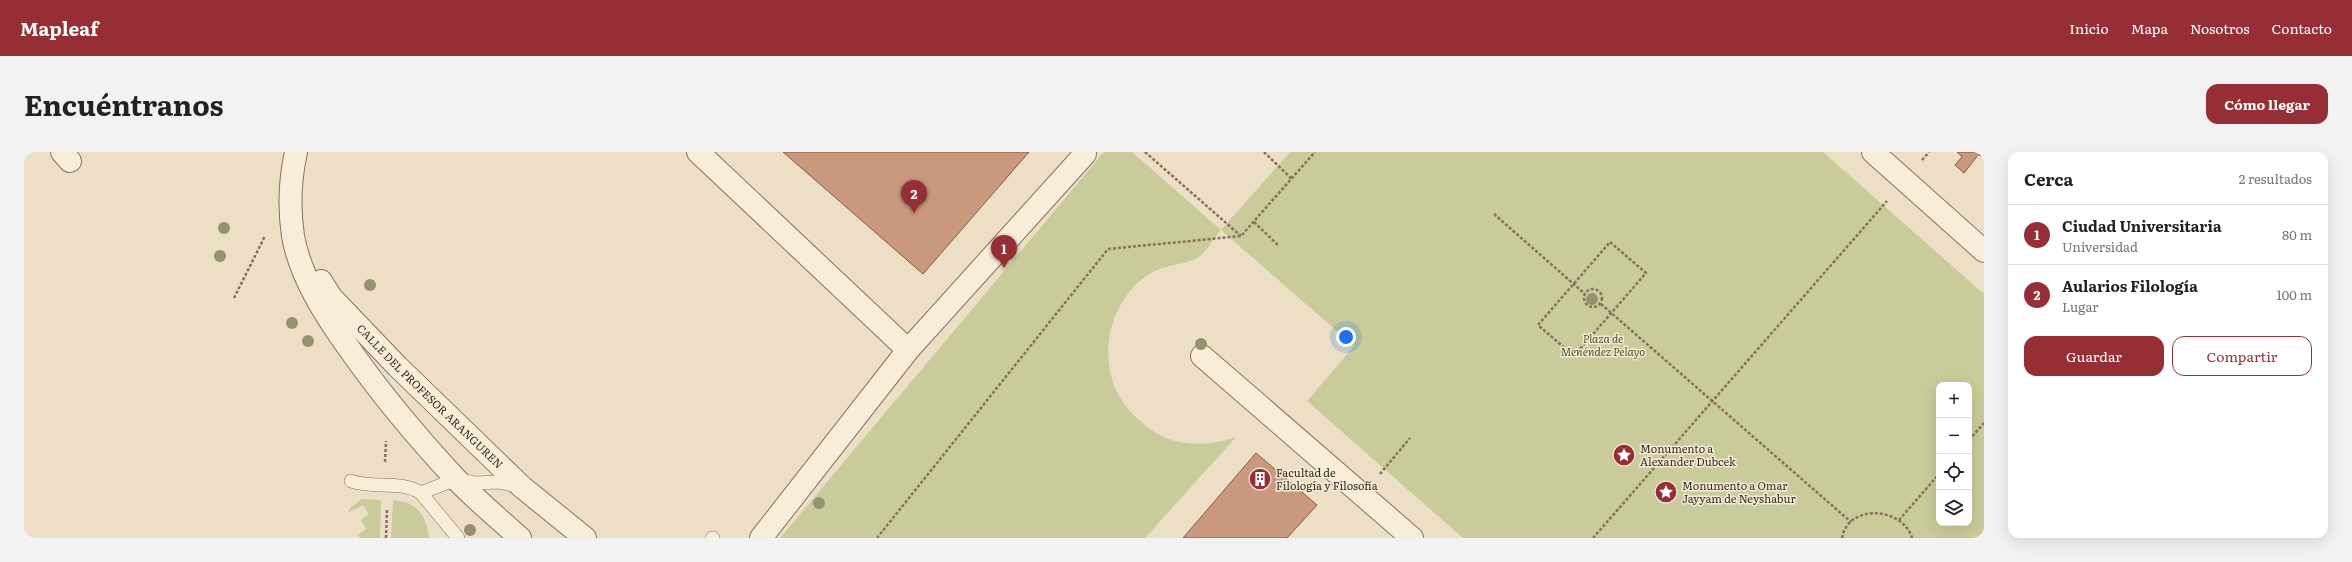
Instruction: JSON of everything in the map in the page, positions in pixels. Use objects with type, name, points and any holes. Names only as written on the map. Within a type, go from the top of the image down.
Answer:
[{"type":"street","name":"CALLE DEL PROFESOR ARANGUREN","points":[[296,152],[292,168],[290,198],[294,237],[309,284],[330,322],[374,385],[456,479],[520,538]]},
{"type":"street","points":[[698,152],[908,350]]},
{"type":"street","points":[[1873,152],[1984,251]]},
{"type":"street","points":[[761,538],[908,350],[1085,154]]},
{"type":"street","name":"CALLE DEL PROFESOR ARANGUREN","points":[[294,237],[330,297],[398,367],[522,487],[585,538]]},
{"type":"street","points":[[1202,356],[1412,538]]},
{"type":"lane","points":[[420,493],[456,479],[476,483],[498,482],[522,487]]},
{"type":"lane","points":[[351,481],[379,486],[413,488],[420,493],[458,538]]},
{"type":"path","points":[[1145,152],[1241,236]]},
{"type":"path","points":[[1264,152],[1292,179]]},
{"type":"path","points":[[877,538],[1108,249],[1241,236],[1315,152]]},
{"type":"path","points":[[1925,156],[1929,152]]},
{"type":"path","points":[[1593,538],[1905,180]]},
{"type":"path","points":[[1494,214],[1585,294]]},
{"type":"path","points":[[1254,222],[1279,246]]},
{"type":"path","points":[[234,298],[265,236]]},
{"type":"path","points":[[1610,242],[1646,274],[1574,356],[1538,325],[1574,284],[1610,242]]},
{"type":"path","points":[[1592,289],[1599,291],[1603,298],[1601,304],[1594,308],[1587,306],[1583,299],[1585,294],[1592,289]]},
{"type":"path","points":[[1601,304],[1851,522]]},
{"type":"path","points":[[1972,437],[1984,423]]},
{"type":"path","points":[[385,465],[387,435]]},
{"type":"path","points":[[1899,520],[1936,477]]},
{"type":"path","points":[[386,538],[388,501]]},
{"type":"path","points":[[1842,538],[1851,522],[1862,515],[1875,512],[1888,514],[1899,520],[1910,532],[1912,538]]},
{"type":"green space","points":[[1104,152],[1132,152],[1221,230],[1207,249],[1197,258],[1157,270],[1136,285],[1124,300],[1115,317],[1110,336],[1108,356],[1111,375],[1118,393],[1129,410],[1145,425],[1166,438],[1189,443],[1213,443],[1236,437],[1145,538],[780,538]]},
{"type":"green space","name":"Plaza de Menéndez Pelayo","points":[[1290,152],[1823,152],[1984,294],[1984,538],[1463,538],[1307,401],[1354,346],[1221,230]]},
{"type":"green space","points":[[362,499],[381,500],[380,538],[360,538],[358,535],[366,529],[361,520],[369,514],[363,505],[348,513],[350,508]]},
{"type":"green space","points":[[393,500],[402,501],[419,511],[425,522],[429,538],[391,538]]},
{"type":"building","points":[[783,152],[1029,152],[923,274]]},
{"type":"building","points":[[1957,152],[1984,152],[1980,156],[1979,154],[1964,173],[1955,165],[1962,157]]},
{"type":"building","name":"Facultad de Filología y Filosofía","points":[[1256,453],[1317,505],[1287,538],[1183,538]]},
{"type":"place","name":"Aularios Filología","points":[[914,213]]},
{"type":"place","name":"Ciudad Universitaria","points":[[1004,268]]},
{"type":"place","name":"Monumento a Alexander Dubcek","points":[[1624,455]]},
{"type":"place","name":"Facultad de Filología y Filosofía","points":[[1260,479]]},
{"type":"place","name":"Monumento a Omar Jayyam de Neyshabur","points":[[1666,492]]}]
